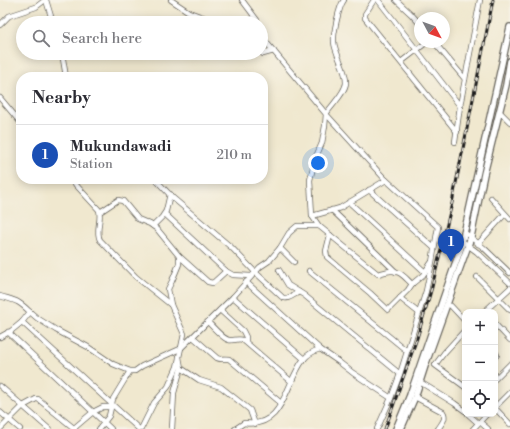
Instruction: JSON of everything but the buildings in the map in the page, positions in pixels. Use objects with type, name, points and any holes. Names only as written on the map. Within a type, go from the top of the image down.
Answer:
[{"type":"street","points":[[0,24],[12,15],[36,7],[45,0],[51,16]]},
{"type":"street","points":[[171,0],[189,12],[200,16]]},
{"type":"street","points":[[242,0],[254,16]]},
{"type":"street","points":[[344,0],[338,15],[334,42],[345,75],[346,83],[344,90],[326,114],[322,143],[315,159],[310,180],[312,216],[319,226],[378,274],[390,271],[399,272],[412,284]]},
{"type":"street","points":[[374,0],[365,14],[365,18],[456,132]]},
{"type":"street","points":[[378,0],[460,106]]},
{"type":"street","points":[[396,0],[414,17]]},
{"type":"street","points":[[455,142],[460,106],[480,0]]},
{"type":"street","points":[[396,429],[426,350],[462,241],[510,27]]},
{"type":"street","points":[[268,45],[326,114],[386,180],[438,227],[426,291],[400,374],[377,429]]},
{"type":"street","points":[[401,62],[420,48]]},
{"type":"street","points":[[439,48],[465,78]]},
{"type":"street","points":[[268,53],[274,52]]},
{"type":"street","points":[[63,60],[65,72]]},
{"type":"street","points":[[401,429],[415,397],[426,362],[469,245],[484,174],[508,87],[510,61]]},
{"type":"street","points":[[0,98],[16,117]]},
{"type":"street","points":[[500,112],[510,122]]},
{"type":"street","points":[[312,216],[340,208],[386,180]]},
{"type":"street","points":[[75,184],[100,212],[98,235],[100,240],[136,277],[171,305]]},
{"type":"street","points":[[160,184],[232,248],[253,274],[284,298],[298,292]]},
{"type":"street","points":[[369,190],[434,248]]},
{"type":"street","points":[[153,226],[166,211],[170,194]]},
{"type":"street","points":[[491,198],[510,219]]},
{"type":"street","points":[[100,212],[118,200],[122,200],[138,219],[153,226],[179,256],[208,282],[213,282],[226,271]]},
{"type":"street","points":[[349,202],[425,272]]},
{"type":"street","points":[[332,210],[396,272]]},
{"type":"street","points":[[164,214],[226,271],[233,275],[253,274]]},
{"type":"street","points":[[478,244],[506,214]]},
{"type":"street","points":[[0,296],[16,300],[37,318],[56,330],[88,346],[113,364],[130,371],[135,371],[142,366],[180,349],[233,297],[260,267],[269,261],[280,248],[289,233],[297,226],[319,226]]},
{"type":"street","points":[[464,232],[484,248],[510,273]]},
{"type":"street","points":[[330,235],[326,251],[327,257],[388,310],[412,284],[423,275],[432,262]]},
{"type":"street","points":[[462,241],[469,245],[510,283]]},
{"type":"street","points":[[280,248],[294,262]]},
{"type":"street","points":[[22,322],[111,405],[140,429],[154,403],[168,387],[177,367],[184,334],[171,305],[168,289],[179,264],[179,256]]},
{"type":"street","points":[[279,270],[288,285],[304,295],[400,374]]},
{"type":"street","points":[[309,271],[407,351]]},
{"type":"street","points":[[477,277],[510,310]]},
{"type":"street","points":[[246,282],[320,349],[391,398]]},
{"type":"street","points":[[487,309],[510,288]]},
{"type":"street","points":[[233,297],[304,359]]},
{"type":"street","points":[[400,298],[419,313]]},
{"type":"street","points":[[451,306],[462,318]]},
{"type":"street","points":[[220,310],[243,331],[246,337],[246,342]]},
{"type":"street","points":[[0,337],[22,322],[30,312]]},
{"type":"street","points":[[208,322],[226,339],[239,339],[246,342],[292,382]]},
{"type":"street","points":[[498,327],[510,340]]},
{"type":"street","points":[[8,332],[111,429]]},
{"type":"street","points":[[435,365],[462,333]]},
{"type":"street","points":[[193,337],[218,358],[229,359],[281,404]]},
{"type":"street","points":[[235,429],[244,423],[262,423],[274,415],[286,396],[304,359],[312,352],[320,349]]},
{"type":"street","points":[[172,429],[174,393],[181,368],[179,357]]},
{"type":"street","points":[[426,362],[435,365],[462,384]]},
{"type":"street","points":[[498,376],[510,364]]},
{"type":"street","points":[[181,368],[199,380],[221,387],[250,410],[255,424]]},
{"type":"street","points":[[99,429],[110,414],[113,399],[130,371]]},
{"type":"street","points":[[420,382],[462,409]]},
{"type":"street","points":[[0,386],[49,429]]},
{"type":"street","points":[[498,405],[510,393]]},
{"type":"street","points":[[415,397],[443,412],[445,418],[438,429]]},
{"type":"street","points":[[0,429],[23,406],[36,399],[38,399],[74,429],[93,412],[111,405]]},
{"type":"street","points":[[498,411],[510,424]]},
{"type":"street","points":[[0,412],[20,429]]},
{"type":"street","points":[[472,417],[488,429]]},
{"type":"street","points":[[473,429],[485,417]]},
{"type":"railway","points":[[385,429],[417,338],[432,287],[452,203],[493,0]]},
{"type":"place","name":"Mukundawadi","points":[[451,262]]}]
